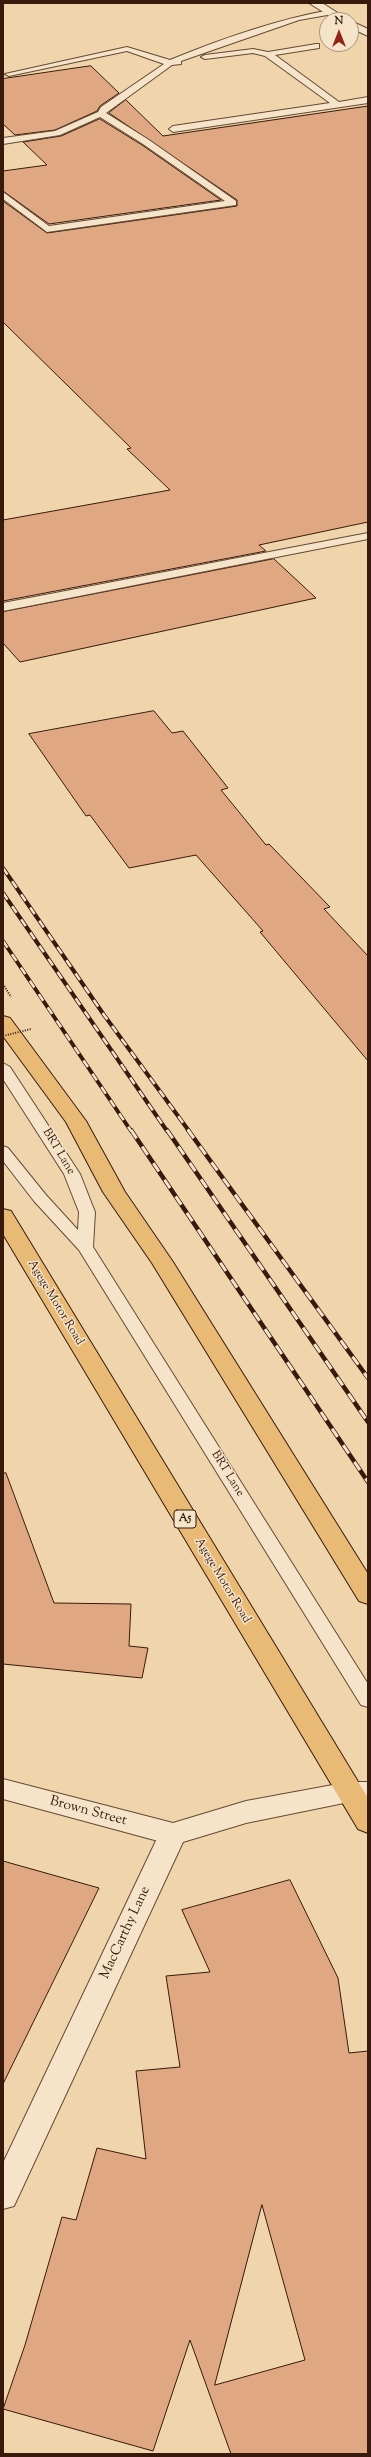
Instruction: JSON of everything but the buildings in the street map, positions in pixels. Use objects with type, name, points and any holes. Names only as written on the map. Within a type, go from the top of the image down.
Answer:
[{"type":"highway","points":[[3,1022],[76,1121],[114,1192],[162,1262],[368,1595]]},
{"type":"highway","name":"Agege Motor Road","points":[[3,1216],[359,1792],[368,1822]]},
{"type":"street","points":[[314,4],[338,3]]},
{"type":"street","points":[[314,4],[330,12]]},
{"type":"street","name":"Brown Street","points":[[3,1789],[173,1834]]},
{"type":"street","points":[[173,1834],[246,1812],[359,1792]]},
{"type":"street","name":"MacCarthy Lane","points":[[3,2196],[173,1834]]},
{"type":"lane","points":[[3,141],[57,133],[101,114],[104,109],[170,63],[201,50],[297,18],[319,14]]},
{"type":"lane","points":[[268,54],[316,46]]},
{"type":"lane","points":[[9,74],[127,49],[170,63],[253,50],[268,54],[338,105]]},
{"type":"lane","points":[[173,129],[368,100]]},
{"type":"lane","points":[[3,195],[47,229],[233,203],[146,142],[101,114]]},
{"type":"lane","points":[[3,607],[368,536]]},
{"type":"lane","name":"BRT Lane","points":[[3,1066],[72,1174],[87,1212],[85,1247]]},
{"type":"lane","name":"BRT Lane","points":[[3,1151],[40,1198],[85,1247],[368,1700]]},
{"type":"path","points":[[3,1036],[31,1029]]},
{"type":"railway","points":[[3,868],[104,1015],[189,1131]]},
{"type":"railway","points":[[3,893],[167,1131]]},
{"type":"railway","points":[[3,941],[131,1131]]},
{"type":"railway","points":[[131,1130],[368,1482]]},
{"type":"railway","points":[[167,1130],[368,1422]]},
{"type":"railway","points":[[188,1130],[368,1378]]}]
